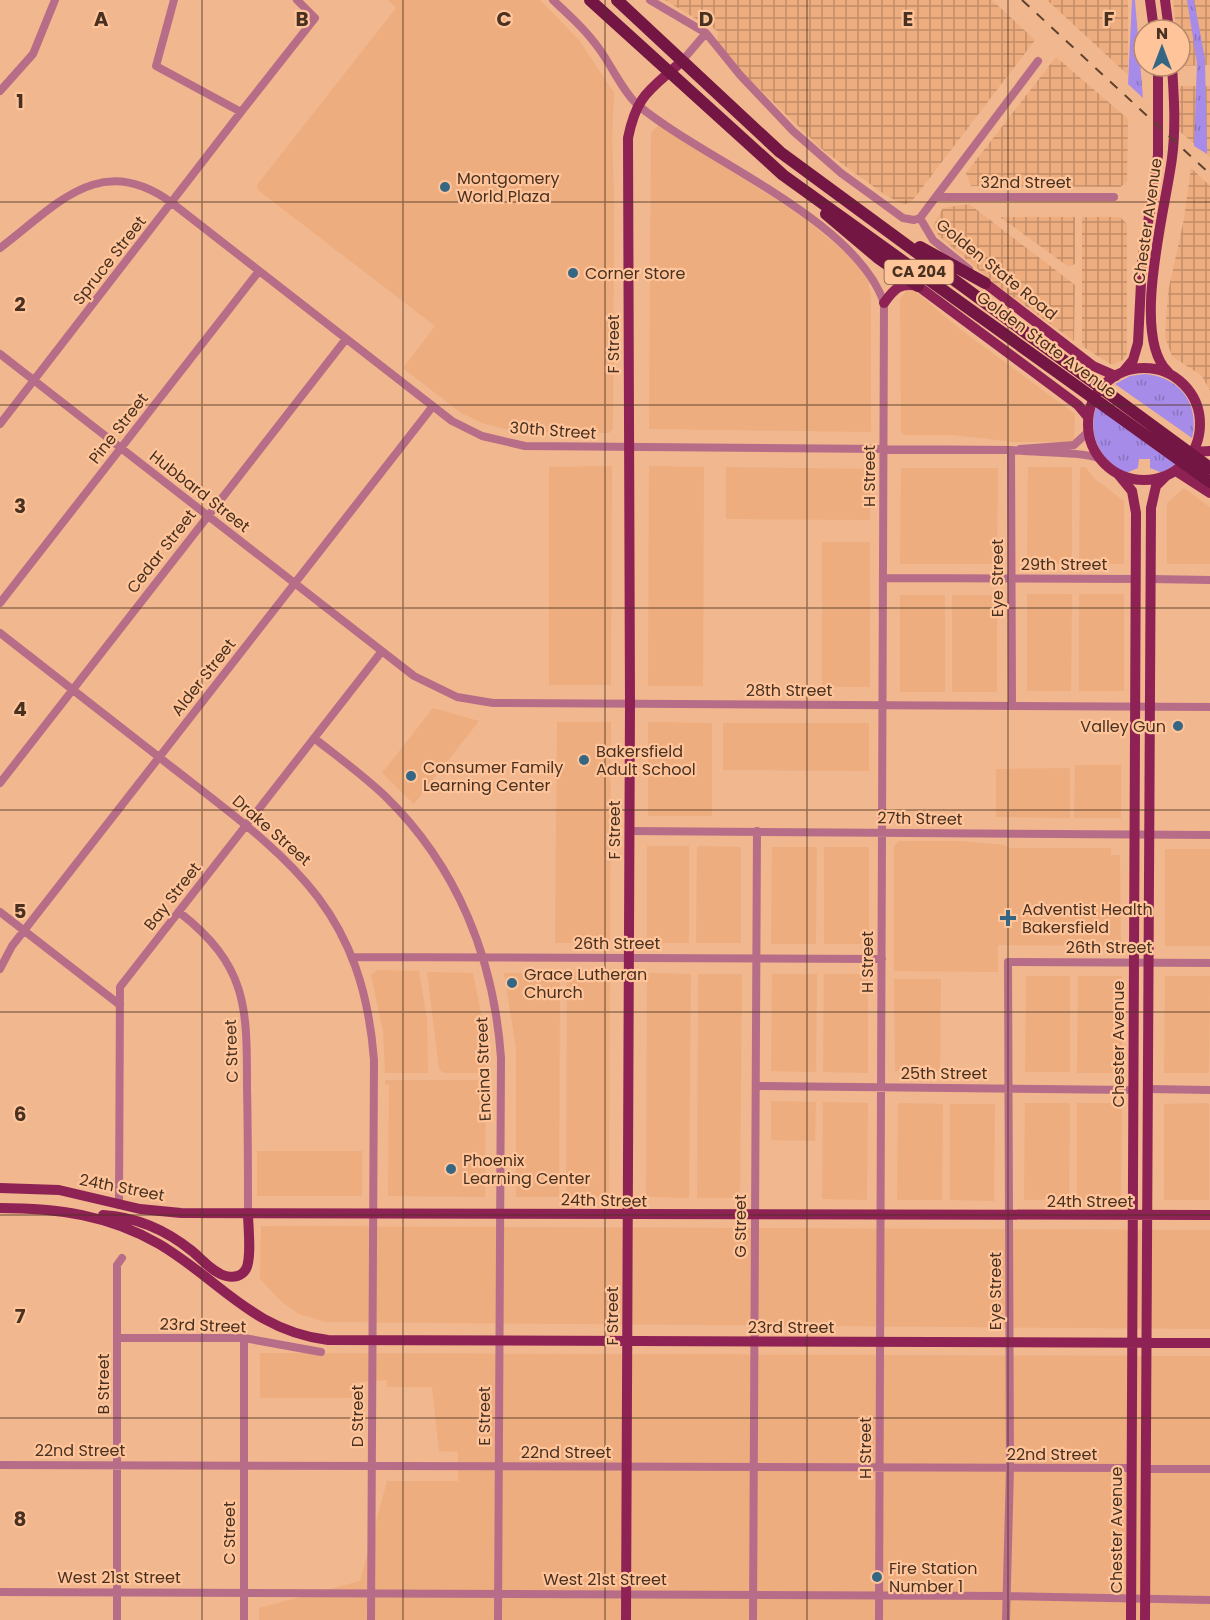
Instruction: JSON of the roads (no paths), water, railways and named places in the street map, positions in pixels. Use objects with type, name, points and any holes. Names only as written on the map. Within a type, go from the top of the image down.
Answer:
[{"type":"highway","name":"Golden State Avenue","points":[[590,0],[783,175],[1210,468]]},
{"type":"highway","name":"Golden State Avenue","points":[[617,0],[780,152],[860,211],[1210,482]]},
{"type":"highway","points":[[783,175],[877,257],[918,286]]},
{"type":"highway","points":[[860,211],[956,269],[985,283]]},
{"type":"main road","points":[[1150,0],[1152,18]]},
{"type":"main road","points":[[1165,0],[1167,18]]},
{"type":"main road","name":"F Street","points":[[626,1620],[630,704],[628,138],[637,105],[643,96],[682,61]]},
{"type":"main road","name":"Chester Avenue","points":[[1119,374],[1133,360],[1138,343],[1142,263],[1158,155],[1158,78]]},
{"type":"main road","name":"Chester Avenue","points":[[1170,374],[1155,354],[1151,322],[1154,270],[1172,156],[1172,78]]},
{"type":"main road","points":[[884,303],[900,285],[905,283],[918,286],[1078,405],[1088,417]]},
{"type":"main road","name":"Golden State Road","points":[[985,283],[1093,366],[1119,374]]},
{"type":"main road","points":[[1147,368],[1170,374],[1191,393],[1200,414],[1201,425],[1193,452],[1171,473],[1147,480],[1118,474],[1100,459],[1088,432],[1088,417],[1100,389],[1119,374],[1147,368]]},
{"type":"main road","points":[[1201,425],[1210,436]]},
{"type":"main road","points":[[1193,452],[1210,451]]},
{"type":"main road","points":[[1171,473],[1210,493]]},
{"type":"main road","name":"Chester Avenue","points":[[1145,1620],[1152,499],[1156,486],[1171,473]]},
{"type":"main road","name":"Chester Avenue","points":[[1118,474],[1127,482],[1136,501],[1131,1620]]},
{"type":"main road","points":[[1132,1090],[1141,1132],[1148,1140]]},
{"type":"main road","name":"24th Street","points":[[0,1188],[59,1190],[157,1212],[500,1213],[627,1216],[1210,1215]]},
{"type":"main road","name":"24th Street","points":[[0,1208],[50,1208],[87,1215],[119,1225],[161,1245],[273,1326],[318,1339],[372,1341]]},
{"type":"main road","points":[[87,1215],[118,1216],[139,1221],[181,1242],[223,1275],[235,1277],[248,1265],[248,1213]]},
{"type":"main road","name":"23rd Street","points":[[372,1341],[1210,1342]]},
{"type":"street","points":[[0,91],[33,54],[55,0]]},
{"type":"street","points":[[174,0],[156,66],[241,112]]},
{"type":"street","name":"Spruce Street","points":[[0,424],[315,18],[297,0]]},
{"type":"street","points":[[553,0],[598,47],[637,105],[783,199],[824,229],[872,275],[884,303]]},
{"type":"street","name":"Golden State Road","points":[[650,0],[706,33],[765,103],[821,157],[903,218],[908,220],[920,218],[933,240],[985,283]]},
{"type":"street","name":"F Street","points":[[682,61],[706,33]]},
{"type":"street","points":[[920,218],[1038,61]]},
{"type":"street","name":"30th Street","points":[[0,248],[74,193],[96,183],[132,182],[155,191],[172,203],[433,406],[466,429],[504,442],[535,447],[628,449],[1011,450],[1074,445],[1088,432]]},
{"type":"street","name":"32nd Street","points":[[938,196],[1114,197]]},
{"type":"street","name":"Pine Street","points":[[0,603],[259,271]]},
{"type":"street","name":"H Street","points":[[879,1620],[884,303]]},
{"type":"street","name":"Cedar Street","points":[[0,783],[346,339]]},
{"type":"street","name":"Hubbard Street","points":[[0,354],[382,651]]},
{"type":"street","name":"Alder Street","points":[[0,969],[24,931],[433,406]]},
{"type":"street","name":"30th Street","points":[[1011,450],[1040,454],[1089,455],[1100,459]]},
{"type":"street","name":"Eye Street","points":[[1011,450],[1012,706]]},
{"type":"street","name":"29th Street","points":[[883,578],[1136,579]]},
{"type":"street","points":[[1151,579],[1210,580]]},
{"type":"street","name":"Drake Street","points":[[0,633],[280,852],[308,883],[332,917],[352,957],[362,984],[372,1034],[374,1213]]},
{"type":"street","name":"28th Street","points":[[382,651],[427,684],[474,701],[1210,707]]},
{"type":"street","name":"Bay Street","points":[[119,1204],[120,987],[382,651]]},
{"type":"street","name":"Encina Street","points":[[314,738],[385,795],[420,835],[462,902],[484,958],[499,1031],[500,1213]]},
{"type":"street","name":"27th Street","points":[[629,831],[1210,835]]},
{"type":"street","name":"G Street","points":[[753,1620],[756,831]]},
{"type":"street","points":[[0,912],[120,1005]]},
{"type":"street","name":"C Street","points":[[179,912],[219,949],[234,975],[244,1008],[248,1213]]},
{"type":"street","name":"26th Street","points":[[352,957],[882,959]]},
{"type":"street","name":"Eye Street","points":[[1006,1620],[1011,1342],[1008,962]]},
{"type":"street","name":"26th Street","points":[[1008,962],[1210,963]]},
{"type":"street","name":"25th Street","points":[[756,1086],[1132,1090]]},
{"type":"street","points":[[1148,1089],[1210,1090]]},
{"type":"street","name":"D Street","points":[[371,1620],[374,1213]]},
{"type":"street","name":"E Street","points":[[498,1620],[500,1213]]},
{"type":"street","name":"B Street","points":[[117,1620],[117,1265],[122,1258]]},
{"type":"street","name":"23rd Street","points":[[118,1338],[244,1338],[321,1352]]},
{"type":"street","name":"C Street","points":[[244,1338],[244,1620]]},
{"type":"street","name":"22nd Street","points":[[0,1464],[1131,1468]]},
{"type":"street","points":[[1147,1469],[1210,1469]]},
{"type":"street","name":"West 21st Street","points":[[0,1592],[879,1595],[1210,1600]]},
{"type":"railway","points":[[1022,0],[1210,174]]},
{"type":"place","name":"Montgomery World Plaza","points":[[445,187]]},
{"type":"place","name":"Corner Store","points":[[573,273]]},
{"type":"place","name":"Valley Gun","points":[[1178,726]]},
{"type":"place","name":"Bakersfield Adult School","points":[[584,760]]},
{"type":"place","name":"Consumer Family Learning Center","points":[[411,776]]},
{"type":"place","name":"Adventist Health Bakersfield","points":[[1008,918]]},
{"type":"place","name":"Grace Lutheran Church","points":[[512,983]]},
{"type":"place","name":"Phoenix Learning Center","points":[[451,1169]]},
{"type":"place","name":"Fire Station Number 1","points":[[877,1577]]}]
